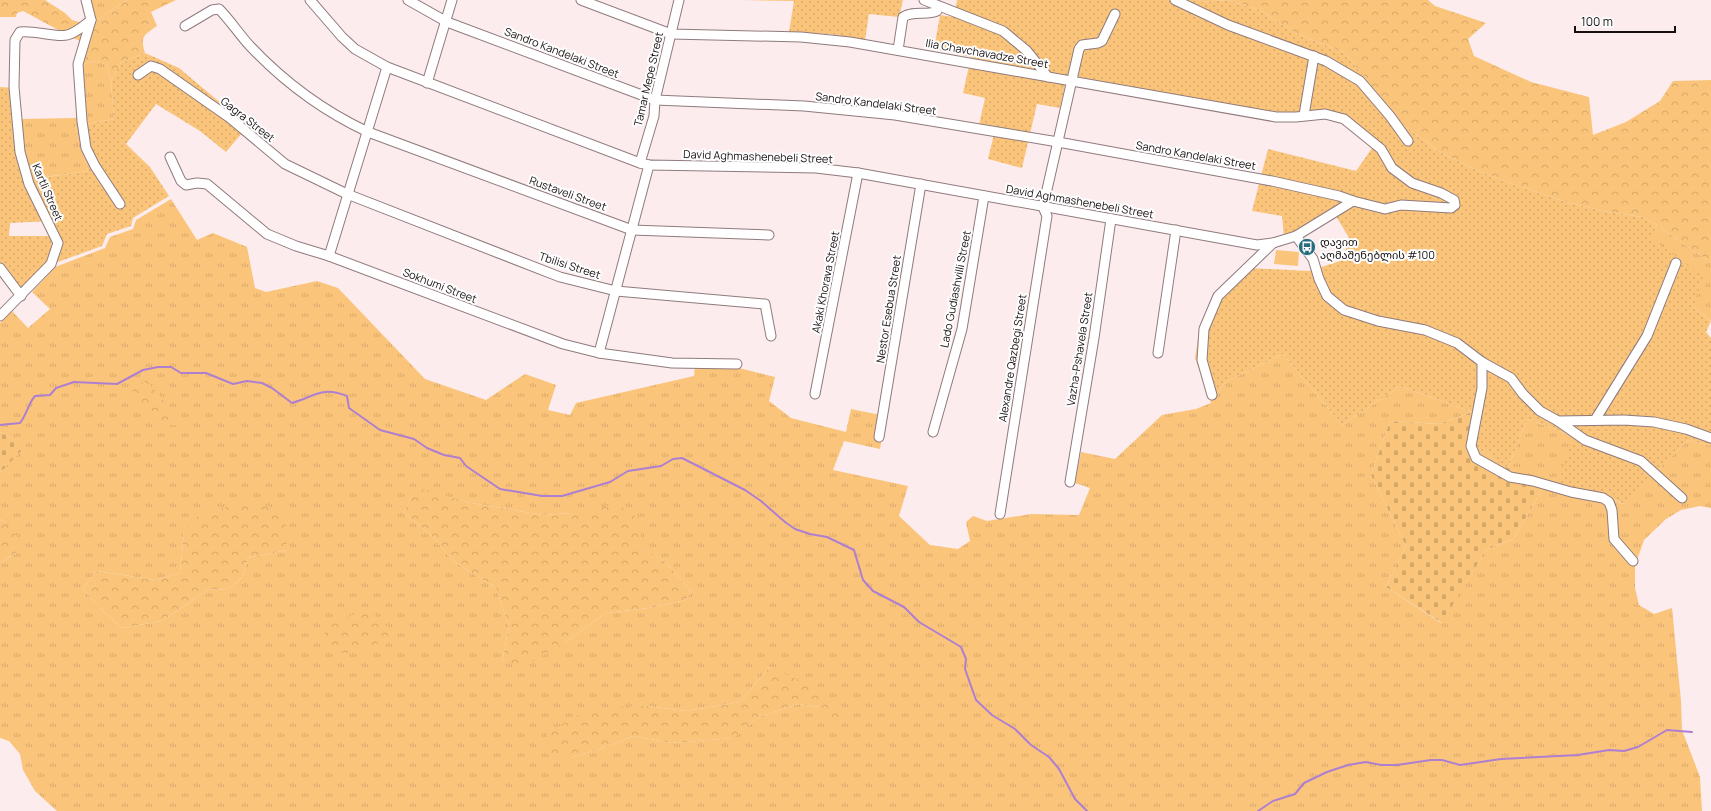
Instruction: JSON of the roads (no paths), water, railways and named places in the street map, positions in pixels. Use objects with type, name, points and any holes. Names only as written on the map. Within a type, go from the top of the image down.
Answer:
[{"type":"street","points":[[86,0],[91,20],[78,64],[82,121],[86,148],[99,172],[120,204]]},
{"type":"street","name":"David Aghmashenebeli Street","points":[[310,0],[342,37],[355,49],[387,67],[645,164],[816,168],[858,173],[1257,245],[1273,243],[1296,236],[1352,201]]},
{"type":"street","name":"Sandro Kandelaki Street","points":[[408,0],[447,22],[655,100],[804,106],[895,116],[1058,142],[1272,181],[1339,196],[1352,201],[1385,209],[1401,204],[1451,208],[1455,205],[1454,200],[1441,193],[1412,183],[1392,168],[1381,149]]},
{"type":"street","points":[[427,83],[447,22],[452,0]]},
{"type":"street","name":"Ilia Chavchavadze Street","points":[[581,0],[671,34],[800,37],[850,42],[1276,117],[1296,117],[1325,114],[1344,119],[1381,149]]},
{"type":"street","name":"Tamar Mepe Street","points":[[599,353],[632,230],[654,116],[655,100],[679,0]]},
{"type":"street","points":[[924,0],[1002,31],[1027,51],[1048,77]]},
{"type":"street","points":[[1175,0],[1228,25],[1326,60],[1360,81],[1390,116],[1408,141]]},
{"type":"street","points":[[898,50],[904,17],[915,13],[933,13],[937,11],[938,6]]},
{"type":"street","name":"Rustaveli Street","points":[[185,26],[212,10],[219,9],[250,46],[281,76],[302,94],[345,121],[368,132],[632,230],[769,235]]},
{"type":"street","points":[[1043,207],[1079,50],[1082,45],[1102,41],[1115,14]]},
{"type":"street","name":"Kartli Street","points":[[0,316],[51,264],[58,243],[29,184],[20,152],[14,87],[15,40],[20,32],[29,31],[64,36],[74,32],[91,20]]},
{"type":"street","points":[[1304,115],[1314,56]]},
{"type":"street","name":"Gagra Street","points":[[138,75],[151,66],[160,69],[230,118],[285,164],[347,194]]},
{"type":"street","points":[[328,256],[368,132],[387,67]]},
{"type":"street","name":"Sokhumi Street","points":[[170,156],[181,181],[186,185],[197,183],[207,184],[267,234],[563,344],[599,353],[672,363],[737,364]]},
{"type":"street","name":"Akaki Khorava Street","points":[[815,394],[858,173]]},
{"type":"street","name":"Nestor Esebua Street","points":[[879,437],[921,184]]},
{"type":"street","name":"Tbilisi Street","points":[[347,194],[560,276],[616,291],[765,304],[771,336]]},
{"type":"street","name":"Lado Gudiashvilli Street","points":[[933,432],[962,329],[984,196]]},
{"type":"street","name":"Alexandre Qazbegi Street","points":[[1000,514],[1048,216],[1043,207]]},
{"type":"street","name":"Vazha-Pshavela Street","points":[[1070,482],[1094,338],[1111,219]]},
{"type":"street","points":[[1158,353],[1176,230]]},
{"type":"street","points":[[1296,236],[1313,259],[1319,279],[1327,296],[1344,310],[1378,321],[1425,330],[1457,343],[1482,362],[1511,378],[1523,394],[1540,411],[1558,421],[1585,440],[1640,461],[1682,498]]},
{"type":"street","points":[[1212,395],[1202,360],[1204,329],[1218,296],[1273,243]]},
{"type":"street","points":[[1595,420],[1647,336],[1676,263]]},
{"type":"street","points":[[0,268],[21,296]]},
{"type":"street","points":[[1482,362],[1482,388],[1471,446],[1476,458],[1510,478],[1534,481],[1571,492],[1604,498],[1609,502],[1612,510],[1614,539],[1633,561]]},
{"type":"street","points":[[1558,421],[1624,420],[1654,422],[1686,429],[1711,438]]},
{"type":"waterway","points":[[0,425],[20,423],[35,396],[50,395],[56,388],[74,382],[117,384],[143,370],[158,367],[171,367],[181,373],[206,373],[233,384],[247,381],[262,383],[272,388],[292,403],[324,392],[338,393],[347,396],[349,408],[380,430],[414,439],[427,448],[444,455],[460,458],[466,466],[500,489],[542,496],[562,496],[610,482],[628,471],[661,466],[673,459],[682,458],[745,490],[795,529],[810,534],[827,537],[854,550],[863,580],[873,591],[904,607],[919,622],[961,647],[966,659],[965,669],[976,700],[992,715],[1015,729],[1031,745],[1049,757],[1059,769],[1075,799],[1087,811]]},
{"type":"waterway","points":[[1258,811],[1273,801],[1295,794],[1304,783],[1327,772],[1348,765],[1366,762],[1381,765],[1397,765],[1431,760],[1442,760],[1460,765],[1501,759],[1578,755],[1609,750],[1624,751],[1638,747],[1667,730],[1692,732]]},
{"type":"place","name":"დავით აღმაშენებლის #100","points":[[1307,247]]}]
